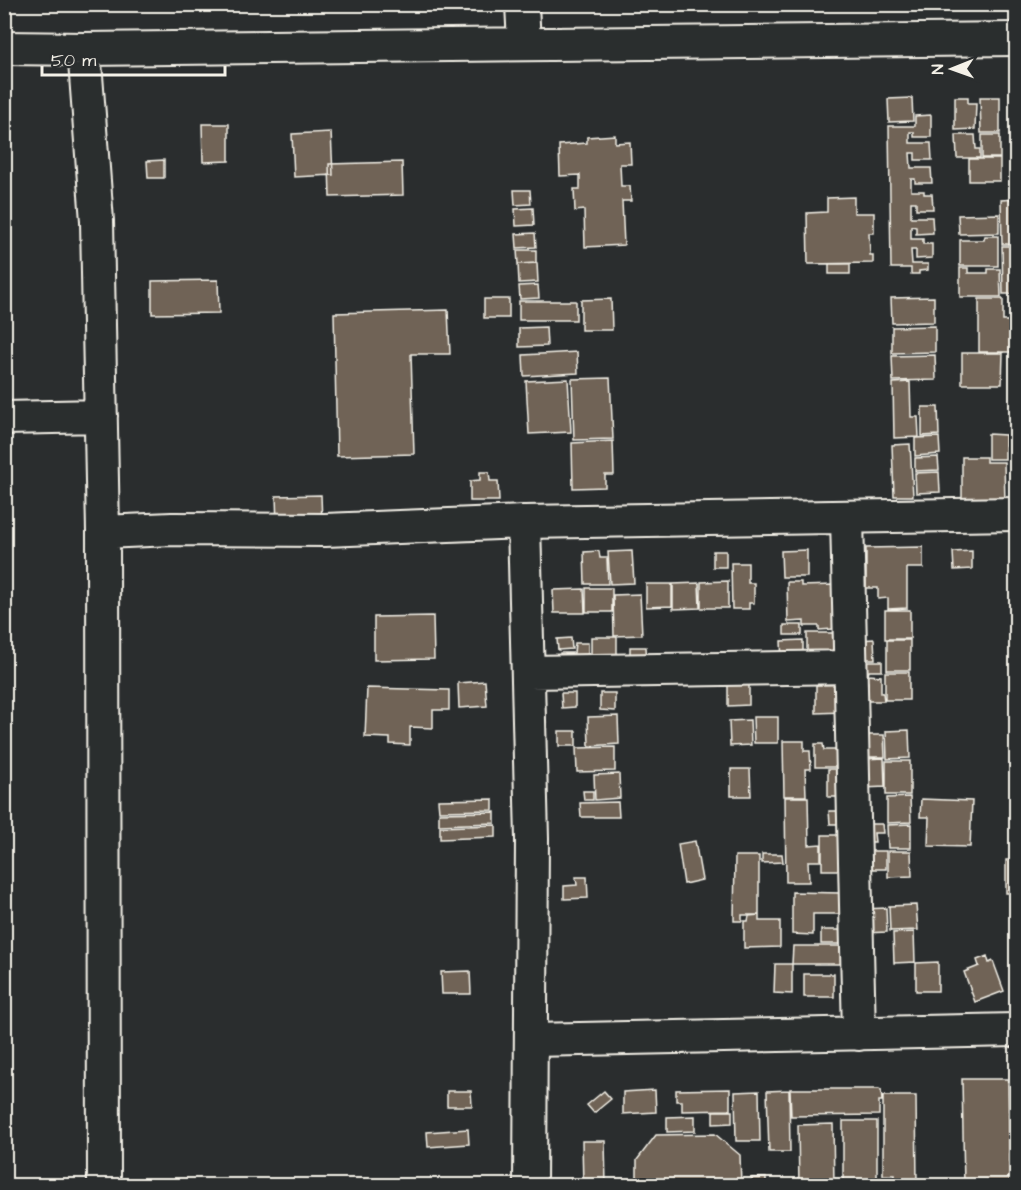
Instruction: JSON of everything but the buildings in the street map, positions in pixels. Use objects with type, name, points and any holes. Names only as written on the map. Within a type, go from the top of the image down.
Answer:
[{"type":"street","points":[[522,4],[524,44]]},
{"type":"street","points":[[4,48],[1017,39]]},
{"type":"street","points":[[84,49],[97,221],[101,416],[104,1185]]},
{"type":"street","points":[[4,418],[101,416]]},
{"type":"street","points":[[103,532],[172,529],[325,530],[524,522],[1017,514]]},
{"type":"street","points":[[848,517],[859,1034]]},
{"type":"street","points":[[524,522],[532,839],[530,1185]]},
{"type":"street","points":[[529,672],[850,667]]},
{"type":"street","points":[[532,1040],[1017,1030]]}]
